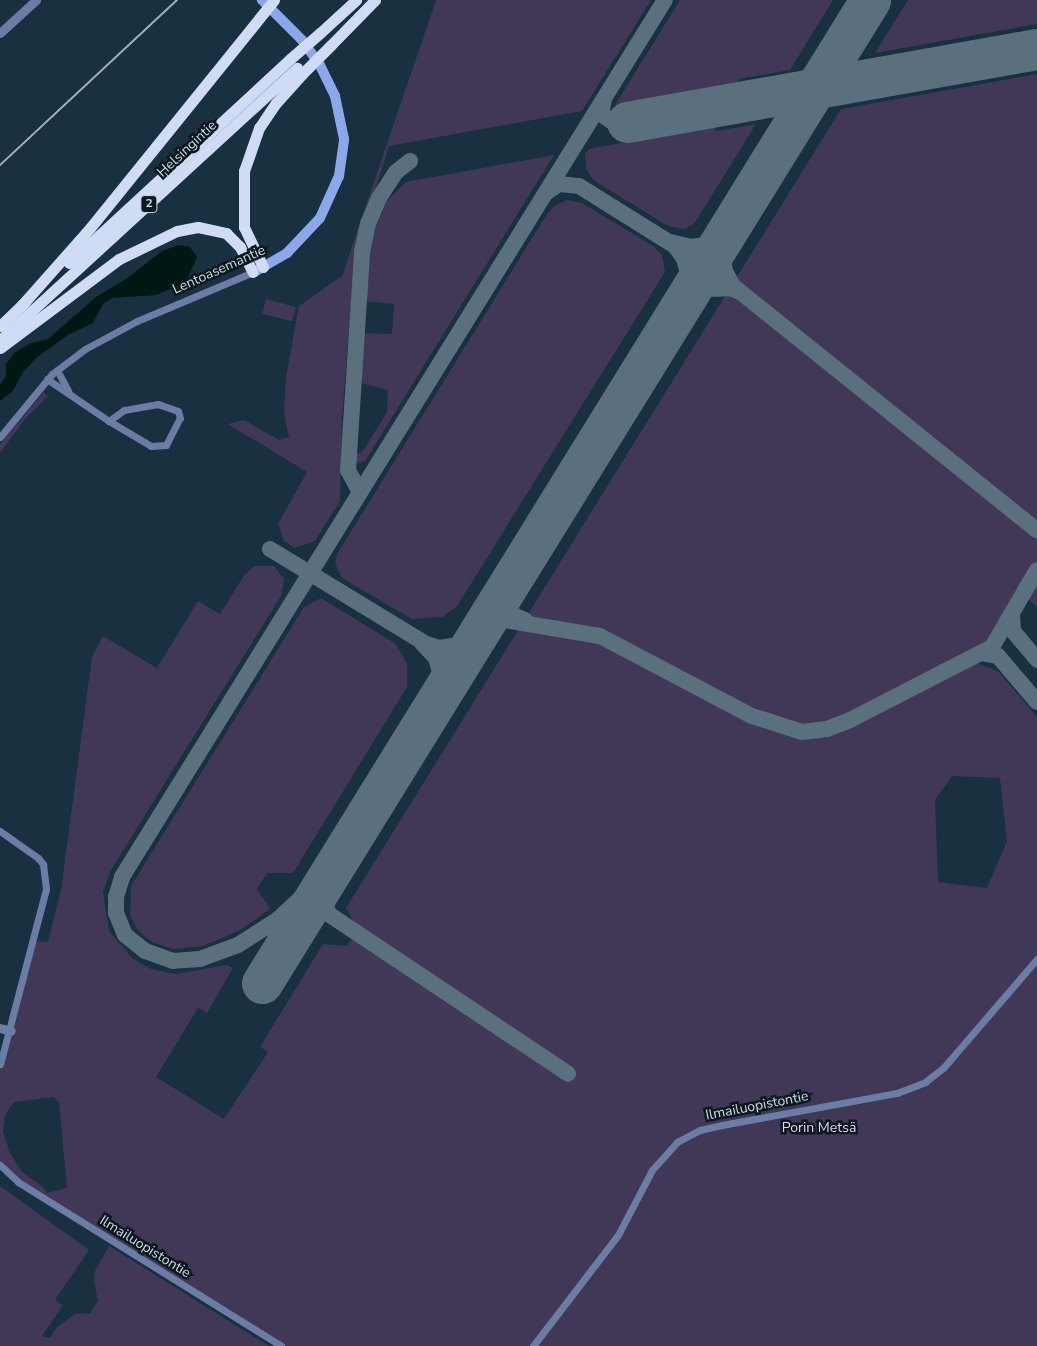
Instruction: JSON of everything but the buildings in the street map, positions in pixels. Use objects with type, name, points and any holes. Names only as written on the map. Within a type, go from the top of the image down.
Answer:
[{"type":"highway","name":"Helsingintie","points":[[326,40],[356,0]]},
{"type":"highway","name":"Helsingintie","points":[[0,340],[296,67],[373,0]]},
{"type":"highway","points":[[21,306],[129,181],[268,2]]},
{"type":"highway","points":[[264,267],[244,227],[244,171],[259,128],[276,103],[296,67],[326,40]]},
{"type":"highway","name":"Helsingintie","points":[[0,326],[296,67]]},
{"type":"highway","points":[[0,348],[119,259],[176,231],[198,226],[226,233],[240,247],[252,272]]},
{"type":"main road","name":"Lentoasemantie","points":[[252,272],[287,253],[320,218],[339,176],[344,139],[335,96],[320,65],[302,40],[268,2]]},
{"type":"street","points":[[0,33],[36,0]]},
{"type":"street","name":"Lentoasemantie","points":[[0,437],[47,379],[102,338],[252,272]]},
{"type":"street","points":[[57,370],[68,391]]},
{"type":"street","points":[[47,379],[68,391],[109,421],[158,448],[166,445],[180,418],[178,411],[158,404],[124,410],[109,421]]},
{"type":"street","points":[[0,831],[38,858],[43,864],[46,889],[11,1031],[0,1064]]},
{"type":"street","name":"Ilmailuopistontie","points":[[533,1346],[618,1235],[652,1170],[677,1142],[700,1130],[897,1092],[925,1082],[944,1067],[1037,959]]},
{"type":"street","points":[[0,1028],[11,1031]]},
{"type":"street","name":"Ilmailuopistontie","points":[[0,1164],[18,1182],[281,1346]]},
{"type":"green space","points":[[436,0],[651,0],[582,111],[389,146],[355,253],[342,417],[340,501],[315,541],[295,548],[284,541],[278,524],[307,472],[228,424],[244,420],[279,440],[289,437],[284,412],[286,377],[299,306],[342,276]]},
{"type":"green space","points":[[680,0],[833,0],[790,70],[739,79],[736,84],[615,105]]},
{"type":"green space","points":[[908,0],[1037,0],[1037,24],[875,53]]},
{"type":"green space","name":"Porin Metsä","points":[[1037,74],[1037,607],[1019,590],[994,635],[975,652],[980,664],[999,672],[1037,717],[1037,1346],[280,1346],[17,1181],[0,1165],[0,1064],[34,941],[48,942],[61,890],[92,657],[103,636],[157,668],[198,601],[220,614],[245,574],[255,566],[274,566],[284,579],[281,596],[111,870],[103,892],[109,931],[134,960],[151,969],[175,974],[227,965],[233,968],[207,1013],[198,1008],[156,1077],[224,1119],[268,1052],[260,1047],[323,944],[347,946],[358,929],[346,908],[841,109]],"holes":[[[952,776],[1000,778],[1007,841],[987,888],[938,882],[935,800]],[[53,1097],[59,1102],[67,1188],[47,1193],[42,1186],[22,1172],[10,1153],[3,1132],[5,1115],[14,1102]]]},
{"type":"green space","points":[[756,124],[694,224],[684,229],[668,226],[593,180],[586,168],[585,154],[589,149],[715,126],[716,131]]},
{"type":"green space","points":[[554,155],[365,461],[357,464],[354,452],[360,453],[365,448],[387,412],[388,390],[361,383],[363,333],[392,334],[394,304],[365,301],[371,238],[387,201],[406,182]]},
{"type":"green space","points":[[567,200],[582,203],[653,246],[662,255],[665,272],[457,606],[442,617],[412,619],[342,578],[335,563],[337,554],[547,214],[554,206]]},
{"type":"green space","points":[[266,299],[296,307],[292,322],[262,313]]},
{"type":"green space","points":[[44,392],[48,396],[25,419],[0,453],[0,444]]},
{"type":"green space","points":[[321,598],[396,644],[407,664],[407,687],[293,873],[267,873],[257,889],[270,909],[240,930],[203,946],[173,949],[154,943],[139,932],[130,915],[131,886],[304,607]]},
{"type":"green space","points":[[0,1186],[89,1250],[55,1300],[63,1305],[42,1336],[50,1338],[57,1327],[75,1314],[90,1313],[98,1301],[94,1281],[95,1271],[109,1246],[269,1346],[0,1346]]},
{"type":"shaded area","points":[[179,245],[190,247],[197,257],[188,277],[179,285],[156,295],[112,298],[103,304],[93,323],[68,335],[36,358],[23,372],[13,391],[0,401],[0,385],[6,376],[6,364],[15,352],[31,343],[48,339],[96,297],[126,279],[162,251]]},
{"type":"taxiway","points":[[331,870],[277,920],[238,945],[200,959],[173,961],[145,951],[125,935],[116,913],[116,897],[122,877],[665,0]]},
{"type":"taxiway","points":[[604,99],[601,114],[616,124]]},
{"type":"taxiway","points":[[360,492],[348,470],[362,252],[368,224],[379,198],[396,172],[410,161]]},
{"type":"taxiway","points":[[547,192],[559,184],[579,186],[675,246],[684,259],[688,273],[687,292],[680,307]]},
{"type":"taxiway","points":[[729,229],[722,255],[725,271],[733,286],[1037,530]]},
{"type":"taxiway","points":[[670,242],[691,247],[705,245],[729,229]]},
{"type":"taxiway","points":[[681,306],[692,296],[707,289],[731,288],[740,292]]},
{"type":"taxiway","points":[[270,549],[426,644],[439,648],[458,645],[489,621],[499,619],[600,636],[752,716],[802,732],[827,729],[850,720],[992,647],[1037,570]]},
{"type":"taxiway","points":[[510,582],[506,593],[508,607],[515,616],[525,620]]},
{"type":"taxiway","points":[[1012,615],[1013,631],[1037,660]]},
{"type":"taxiway","points":[[422,643],[436,658],[441,675],[439,694],[432,707]]},
{"type":"taxiway","points":[[981,653],[998,656],[1037,702]]},
{"type":"taxiway","points":[[325,880],[322,900],[330,915],[568,1074]]},
{"type":"runway","points":[[262,983],[870,0]]},
{"type":"runway","points":[[627,122],[1037,49]]},
{"type":"railway","points":[[0,165],[177,0]]}]
